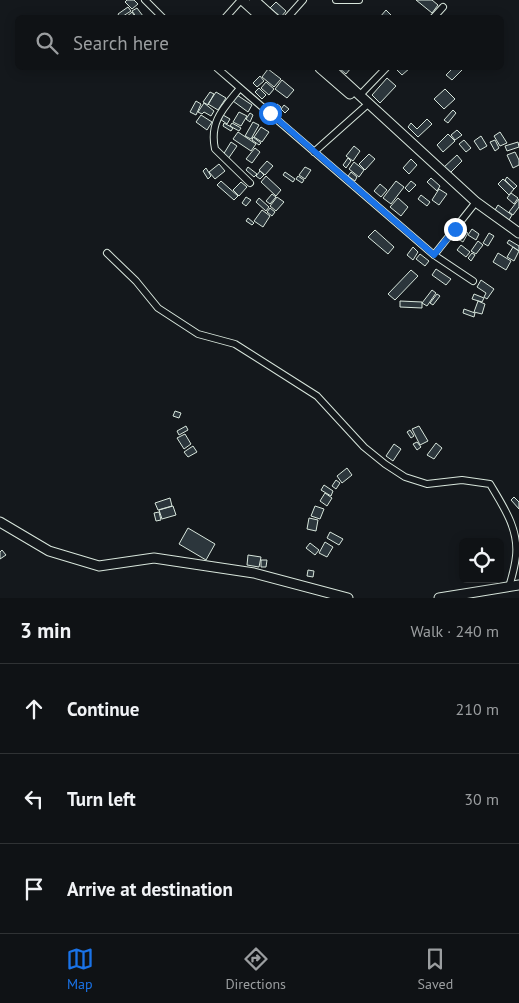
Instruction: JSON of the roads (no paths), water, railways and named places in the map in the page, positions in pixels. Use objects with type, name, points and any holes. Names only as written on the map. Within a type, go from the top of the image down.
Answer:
[{"type":"main road","points":[[241,0],[258,15]]},
{"type":"main road","points":[[254,0],[271,15]]},
{"type":"main road","points":[[322,70],[352,95],[368,104]]},
{"type":"main road","points":[[332,70],[476,202],[519,233]]},
{"type":"main road","points":[[0,522],[49,551],[99,566],[154,558],[254,573],[348,598]]},
{"type":"main road","points":[[439,598],[514,586]]},
{"type":"street","points":[[145,0],[160,15]]},
{"type":"street","points":[[228,15],[241,0]]},
{"type":"street","points":[[290,15],[303,0]]},
{"type":"street","points":[[336,0],[359,0]]},
{"type":"street","points":[[436,15],[443,7]]},
{"type":"street","points":[[219,70],[434,255],[473,281]]},
{"type":"street","points":[[360,95],[384,70]]},
{"type":"street","points":[[240,88],[216,121],[213,131],[214,143],[215,149],[250,183]]},
{"type":"street","points":[[314,152],[368,104]]},
{"type":"street","points":[[434,255],[476,202]]},
{"type":"street","points":[[107,253],[136,281],[158,308],[198,334],[235,344],[317,396],[364,447],[405,477],[427,484],[462,480],[490,484],[508,512],[516,538],[514,586]]}]
